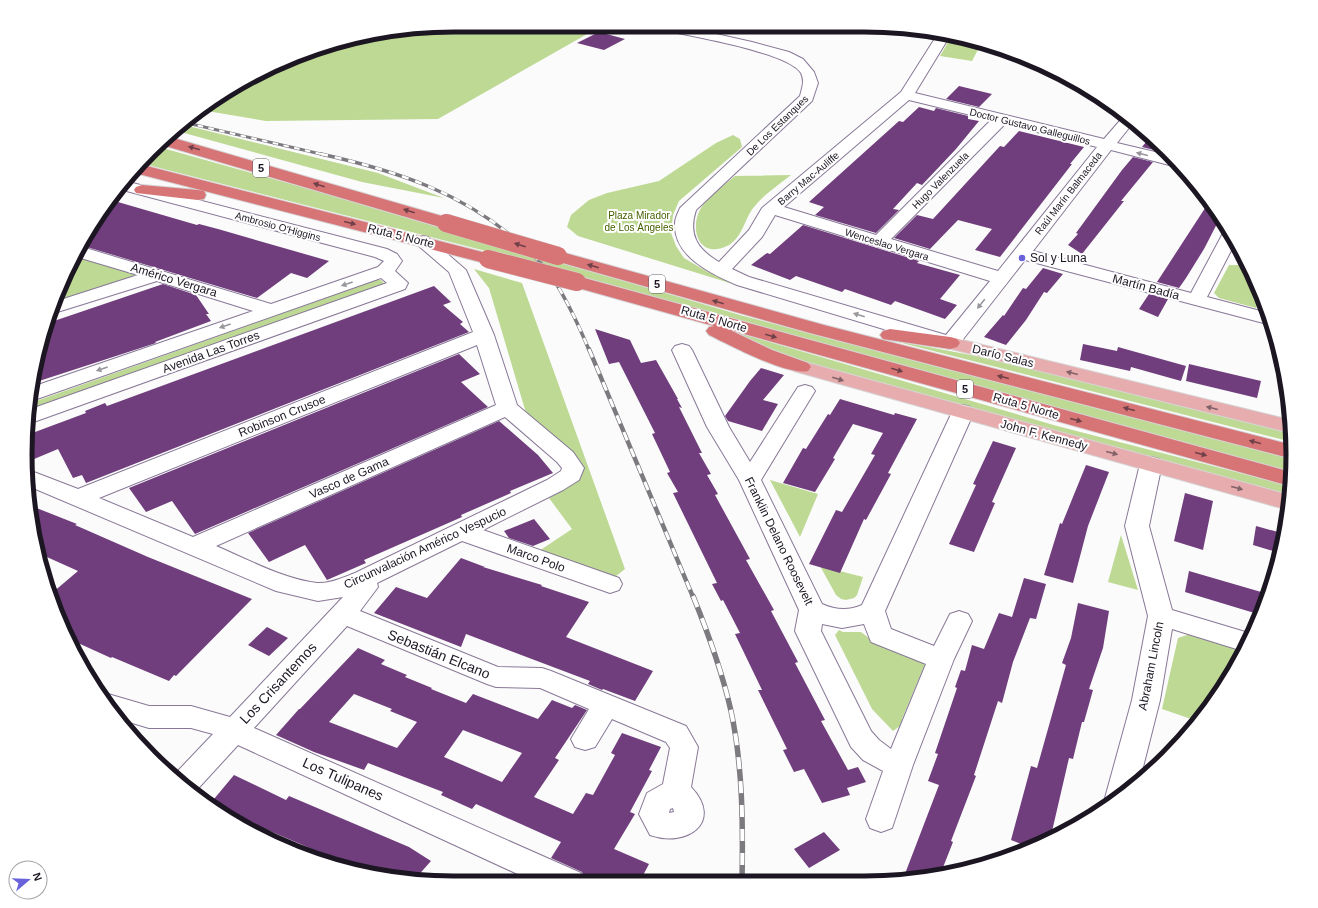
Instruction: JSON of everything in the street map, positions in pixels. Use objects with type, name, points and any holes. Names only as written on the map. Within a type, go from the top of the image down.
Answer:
[{"type":"highway","name":"Ruta 5 Norte","points":[[170,142],[558,256],[756,312],[1286,450]]},
{"type":"highway","name":"Ruta 5 Norte","points":[[143,170],[577,282],[1285,477]]},
{"type":"highway","points":[[142,190],[258,200]]},
{"type":"highway","points":[[640,299],[708,327],[765,354],[801,367]]},
{"type":"highway","points":[[756,312],[878,333],[950,342]]},
{"type":"main road","name":"Darío Salas","points":[[950,342],[1285,426]]},
{"type":"main road","name":"John F. Kennedy","points":[[801,367],[852,383],[963,412],[1283,501]]},
{"type":"street","name":"De Los Estanques","points":[[689,32],[782,54],[802,66],[810,76],[812,82],[807,98],[696,200],[688,208],[684,216],[683,233],[689,246],[700,257],[721,270]]},
{"type":"street","name":"Barry Mac-Auliffe","points":[[721,270],[756,233],[768,212],[906,95],[941,39]]},
{"type":"street","name":"Doctor Gustavo Galleguillos","points":[[906,95],[1165,159]]},
{"type":"street","name":"Hugo Valenzuela","points":[[880,241],[1001,119]]},
{"type":"street","name":"Raúl Marín Balmaceda","points":[[950,342],[1125,122]]},
{"type":"street","name":"Ambrosio O'Higgins","points":[[128,186],[387,255],[393,261],[389,279]]},
{"type":"street","name":"Wenceslao Vergara","points":[[772,209],[1001,278]]},
{"type":"street","points":[[422,241],[457,270],[484,335],[507,408]]},
{"type":"street","points":[[1196,300],[1228,241]]},
{"type":"street","name":"Américo Vergara","points":[[84,253],[271,310]]},
{"type":"street","name":"Martín Badía","points":[[1021,253],[1264,318]]},
{"type":"street","points":[[457,270],[464,262],[482,257]]},
{"type":"street","name":"Darío Salas","points":[[721,270],[743,281],[950,342]]},
{"type":"street","points":[[58,307],[158,275]]},
{"type":"street","name":"Avenida Las Torres","points":[[37,392],[271,310],[389,279]]},
{"type":"street","name":"Avenida Las Torres","points":[[34,415],[389,279]]},
{"type":"street","name":"Robinson Crusoe","points":[[79,497],[484,335]]},
{"type":"street","name":"Franklin Delano Roosevelt","points":[[682,350],[718,427],[750,480],[812,610],[821,615],[842,619],[864,616],[872,611]]},
{"type":"street","points":[[750,480],[805,391]]},
{"type":"street","name":"Circunvalación Américo Vespucio","points":[[33,479],[285,585],[318,592],[342,588],[364,579],[556,485],[571,475],[573,468],[565,457],[507,408]]},
{"type":"street","name":"Vasco de Gama","points":[[192,547],[507,408]]},
{"type":"street","points":[[941,659],[880,635],[872,611],[963,412]]},
{"type":"street","name":"Abraham Lincoln","points":[[1123,787],[1146,700],[1161,616],[1137,526],[1151,464]]},
{"type":"street","name":"Marco Polo","points":[[462,532],[610,584]]},
{"type":"street","name":"Los Crisantemos","points":[[187,781],[366,587],[364,579]]},
{"type":"street","points":[[812,610],[808,631],[861,739],[867,748],[876,755],[899,765]]},
{"type":"street","name":"Sebastián Elcano","points":[[342,614],[496,677],[542,678],[676,734],[684,747],[676,791]]},
{"type":"street","points":[[1161,616],[1242,641]]},
{"type":"street","points":[[881,819],[899,765],[941,659],[959,621]]},
{"type":"street","points":[[585,738],[606,706]]},
{"type":"street","name":"Los Tulipanes","points":[[117,708],[149,717],[191,717],[206,720],[234,730],[555,876]]},
{"type":"green space","points":[[591,32],[438,119],[266,121],[208,111],[243,89],[293,64],[318,54],[372,40],[426,33]]},
{"type":"green space","points":[[949,41],[979,48],[972,61],[940,56]]},
{"type":"green space","points":[[189,126],[378,173],[444,198],[362,182],[182,132]]},
{"type":"green space","name":"Plaza Mirador de Los Ángeles","points":[[733,135],[740,139],[742,147],[679,201],[673,215],[671,233],[676,246],[684,258],[706,271],[736,285],[578,236],[567,227],[571,215],[589,200],[607,193],[659,181],[716,143]]},
{"type":"green space","points":[[164,148],[391,212],[740,315],[1286,457],[1285,472],[1201,449],[521,260],[148,165]]},
{"type":"green space","points":[[791,175],[758,203],[751,212],[737,238],[732,243],[717,249],[708,248],[702,244],[698,238],[696,230],[698,213],[710,197],[735,176]]},
{"type":"green space","points":[[81,258],[136,274],[134,279],[60,303]]},
{"type":"green space","points":[[1229,265],[1240,265],[1259,305],[1256,308],[1219,298],[1214,293]]},
{"type":"green space","points":[[474,269],[522,283],[625,569],[611,580],[539,551],[572,529],[549,498],[565,489],[573,482],[578,473],[579,466],[526,413],[489,288]]},
{"type":"green space","points":[[376,280],[381,280],[384,283],[382,285],[35,409],[36,401]]},
{"type":"green space","points":[[732,331],[1057,426],[1285,485],[1284,494],[888,389],[824,369],[762,345]]},
{"type":"green space","points":[[886,339],[1008,362],[1285,432],[1286,440]]},
{"type":"green space","points":[[770,480],[818,494],[800,537]]},
{"type":"green space","points":[[1121,535],[1138,590],[1108,582]]},
{"type":"green space","points":[[820,566],[863,577],[857,595],[854,598],[846,600],[841,599],[836,595]]},
{"type":"green space","points":[[839,630],[843,632],[861,632],[873,641],[925,664],[902,719],[904,723],[893,731],[872,709],[835,635]]},
{"type":"green space","points":[[1190,634],[1238,649],[1215,688],[1192,719],[1162,709],[1178,638]]},
{"type":"building","points":[[599,32],[625,39],[604,50],[577,43]]},
{"type":"building","points":[[959,86],[992,94],[979,107],[946,99]]},
{"type":"building","points":[[919,107],[934,111],[936,108],[968,116],[968,119],[979,121],[956,149],[922,185],[917,183],[893,209],[899,210],[876,233],[815,215],[824,207],[809,202],[899,121],[903,122]]},
{"type":"building","points":[[1019,131],[1084,147],[1000,257],[975,250],[992,229],[958,220],[930,249],[894,238],[917,215],[933,219],[1000,146],[1004,147]]},
{"type":"building","points":[[1147,141],[1156,151],[1142,147]]},
{"type":"building","points":[[1133,157],[1153,162],[1121,201],[1124,201],[1082,254],[1068,245],[1078,234],[1076,233]]},
{"type":"building","points":[[116,201],[329,261],[307,278],[291,273],[257,298],[87,247]]},
{"type":"building","points":[[1206,207],[1217,224],[1204,249],[1186,278],[1179,288],[1157,282]]},
{"type":"building","points":[[803,225],[919,261],[917,263],[960,275],[940,299],[957,305],[945,319],[895,301],[891,305],[845,289],[842,292],[796,276],[790,280],[751,265],[767,253],[770,254]]},
{"type":"building","points":[[1043,268],[1063,274],[1047,293],[1044,292],[1026,320],[1006,345],[984,337],[1003,315],[1004,316],[1023,288],[1026,289]]},
{"type":"building","points":[[163,284],[196,295],[209,314],[206,314],[211,321],[155,342],[156,343],[39,381],[46,345],[54,321]]},
{"type":"building","points":[[434,286],[451,302],[443,305],[463,322],[460,324],[469,332],[86,483],[82,475],[73,478],[58,449],[32,460],[33,433],[86,413],[85,411],[105,403],[107,406]]},
{"type":"building","points":[[1149,294],[1168,299],[1158,317],[1139,309]]},
{"type":"building","points":[[595,329],[630,340],[641,363],[656,360],[678,399],[682,408],[679,407],[702,453],[699,453],[711,474],[707,475],[718,494],[715,495],[750,559],[746,560],[774,610],[771,611],[798,662],[795,663],[825,720],[821,721],[848,770],[858,767],[866,782],[847,788],[850,795],[822,803],[804,769],[794,772],[783,750],[787,749],[758,690],[762,690],[735,634],[740,633],[723,600],[721,601],[712,584],[717,583],[673,493],[678,492],[667,473],[670,472],[652,434],[655,433],[619,362],[609,364]]},
{"type":"building","points":[[1083,344],[1117,351],[1118,347],[1186,366],[1181,381],[1131,367],[1130,371],[1080,360]]},
{"type":"building","points":[[459,354],[480,374],[461,382],[488,407],[195,534],[172,501],[146,512],[129,488]]},
{"type":"building","points":[[1189,364],[1261,381],[1257,398],[1186,381]]},
{"type":"building","points":[[761,368],[784,375],[763,400],[778,404],[762,431],[728,421],[725,416]]},
{"type":"building","points":[[840,399],[894,415],[895,413],[917,419],[888,473],[891,474],[866,520],[864,519],[840,573],[809,564],[836,510],[842,512],[875,455],[871,454],[883,433],[853,424],[833,458],[835,459],[815,492],[783,483],[803,448],[806,449],[828,414],[830,415]]},
{"type":"building","points":[[499,421],[538,455],[553,473],[510,491],[511,493],[461,515],[462,517],[364,560],[366,563],[327,580],[305,545],[269,562],[248,533]]},
{"type":"building","points":[[993,441],[1016,448],[992,502],[995,503],[974,552],[949,544],[976,485],[973,484]]},
{"type":"building","points":[[1086,465],[1109,472],[1088,526],[1073,583],[1044,575],[1060,523],[1062,524]]},
{"type":"building","points":[[1185,493],[1213,501],[1203,550],[1174,541]]},
{"type":"building","points":[[36,508],[77,524],[75,525],[148,557],[252,599],[176,676],[174,675],[169,681],[77,642],[54,591],[78,571],[44,556]]},
{"type":"building","points":[[534,519],[550,539],[533,546],[509,538],[504,531]]},
{"type":"building","points":[[1256,526],[1279,532],[1275,551],[1253,545]]},
{"type":"building","points":[[461,558],[485,567],[483,567],[542,585],[541,586],[589,602],[566,637],[653,671],[635,701],[588,684],[590,681],[466,634],[461,647],[374,613],[396,587],[427,598]]},
{"type":"building","points":[[1189,571],[1263,593],[1255,613],[1185,592]]},
{"type":"building","points":[[1024,578],[1046,584],[1036,619],[1030,618],[1013,662],[1002,703],[998,701],[974,775],[976,776],[951,841],[953,842],[943,869],[905,874],[939,785],[928,781],[938,754],[935,753],[957,688],[955,687],[961,670],[965,671],[972,645],[984,649],[999,613],[1012,617]]},
{"type":"building","points":[[1078,603],[1109,611],[1103,648],[1089,689],[1093,690],[1084,722],[1082,722],[1073,759],[1069,758],[1052,831],[1023,845],[1011,840],[1031,766],[1037,768],[1066,665],[1062,663],[1071,638]]},
{"type":"building","points":[[267,627],[288,638],[269,656],[248,645]]},
{"type":"building","points":[[358,648],[385,660],[381,664],[407,675],[405,677],[466,703],[473,694],[538,719],[552,700],[572,708],[575,705],[587,710],[555,758],[559,760],[534,797],[573,814],[586,793],[593,795],[615,755],[611,753],[622,733],[661,747],[649,770],[652,771],[630,812],[635,814],[614,849],[649,864],[643,876],[584,876],[582,872],[551,858],[561,842],[476,804],[472,809],[441,795],[443,792],[368,763],[364,770],[314,752],[276,735]],"holes":[[[354,694],[392,709],[390,711],[417,722],[397,748],[329,722]],[[463,730],[522,753],[502,782],[444,757]]]},
{"type":"building","points":[[234,775],[286,800],[289,796],[409,847],[431,861],[419,874],[372,868],[345,862],[247,821],[213,800]]},
{"type":"building","points":[[824,832],[840,850],[809,868],[794,849]]},
{"type":"railway","points":[[191,124],[325,155]]},
{"type":"railway","points":[[321,154],[325,155]]},
{"type":"railway","points":[[325,155],[376,168],[429,186],[454,198],[501,228],[523,246],[549,273],[568,304],[589,350]]},
{"type":"railway","points":[[589,349],[693,597]]},
{"type":"railway","points":[[693,596],[719,667],[735,732],[740,775],[742,876]]},
{"type":"place","name":"Sol y Luna","points":[[1022,258]]}]
